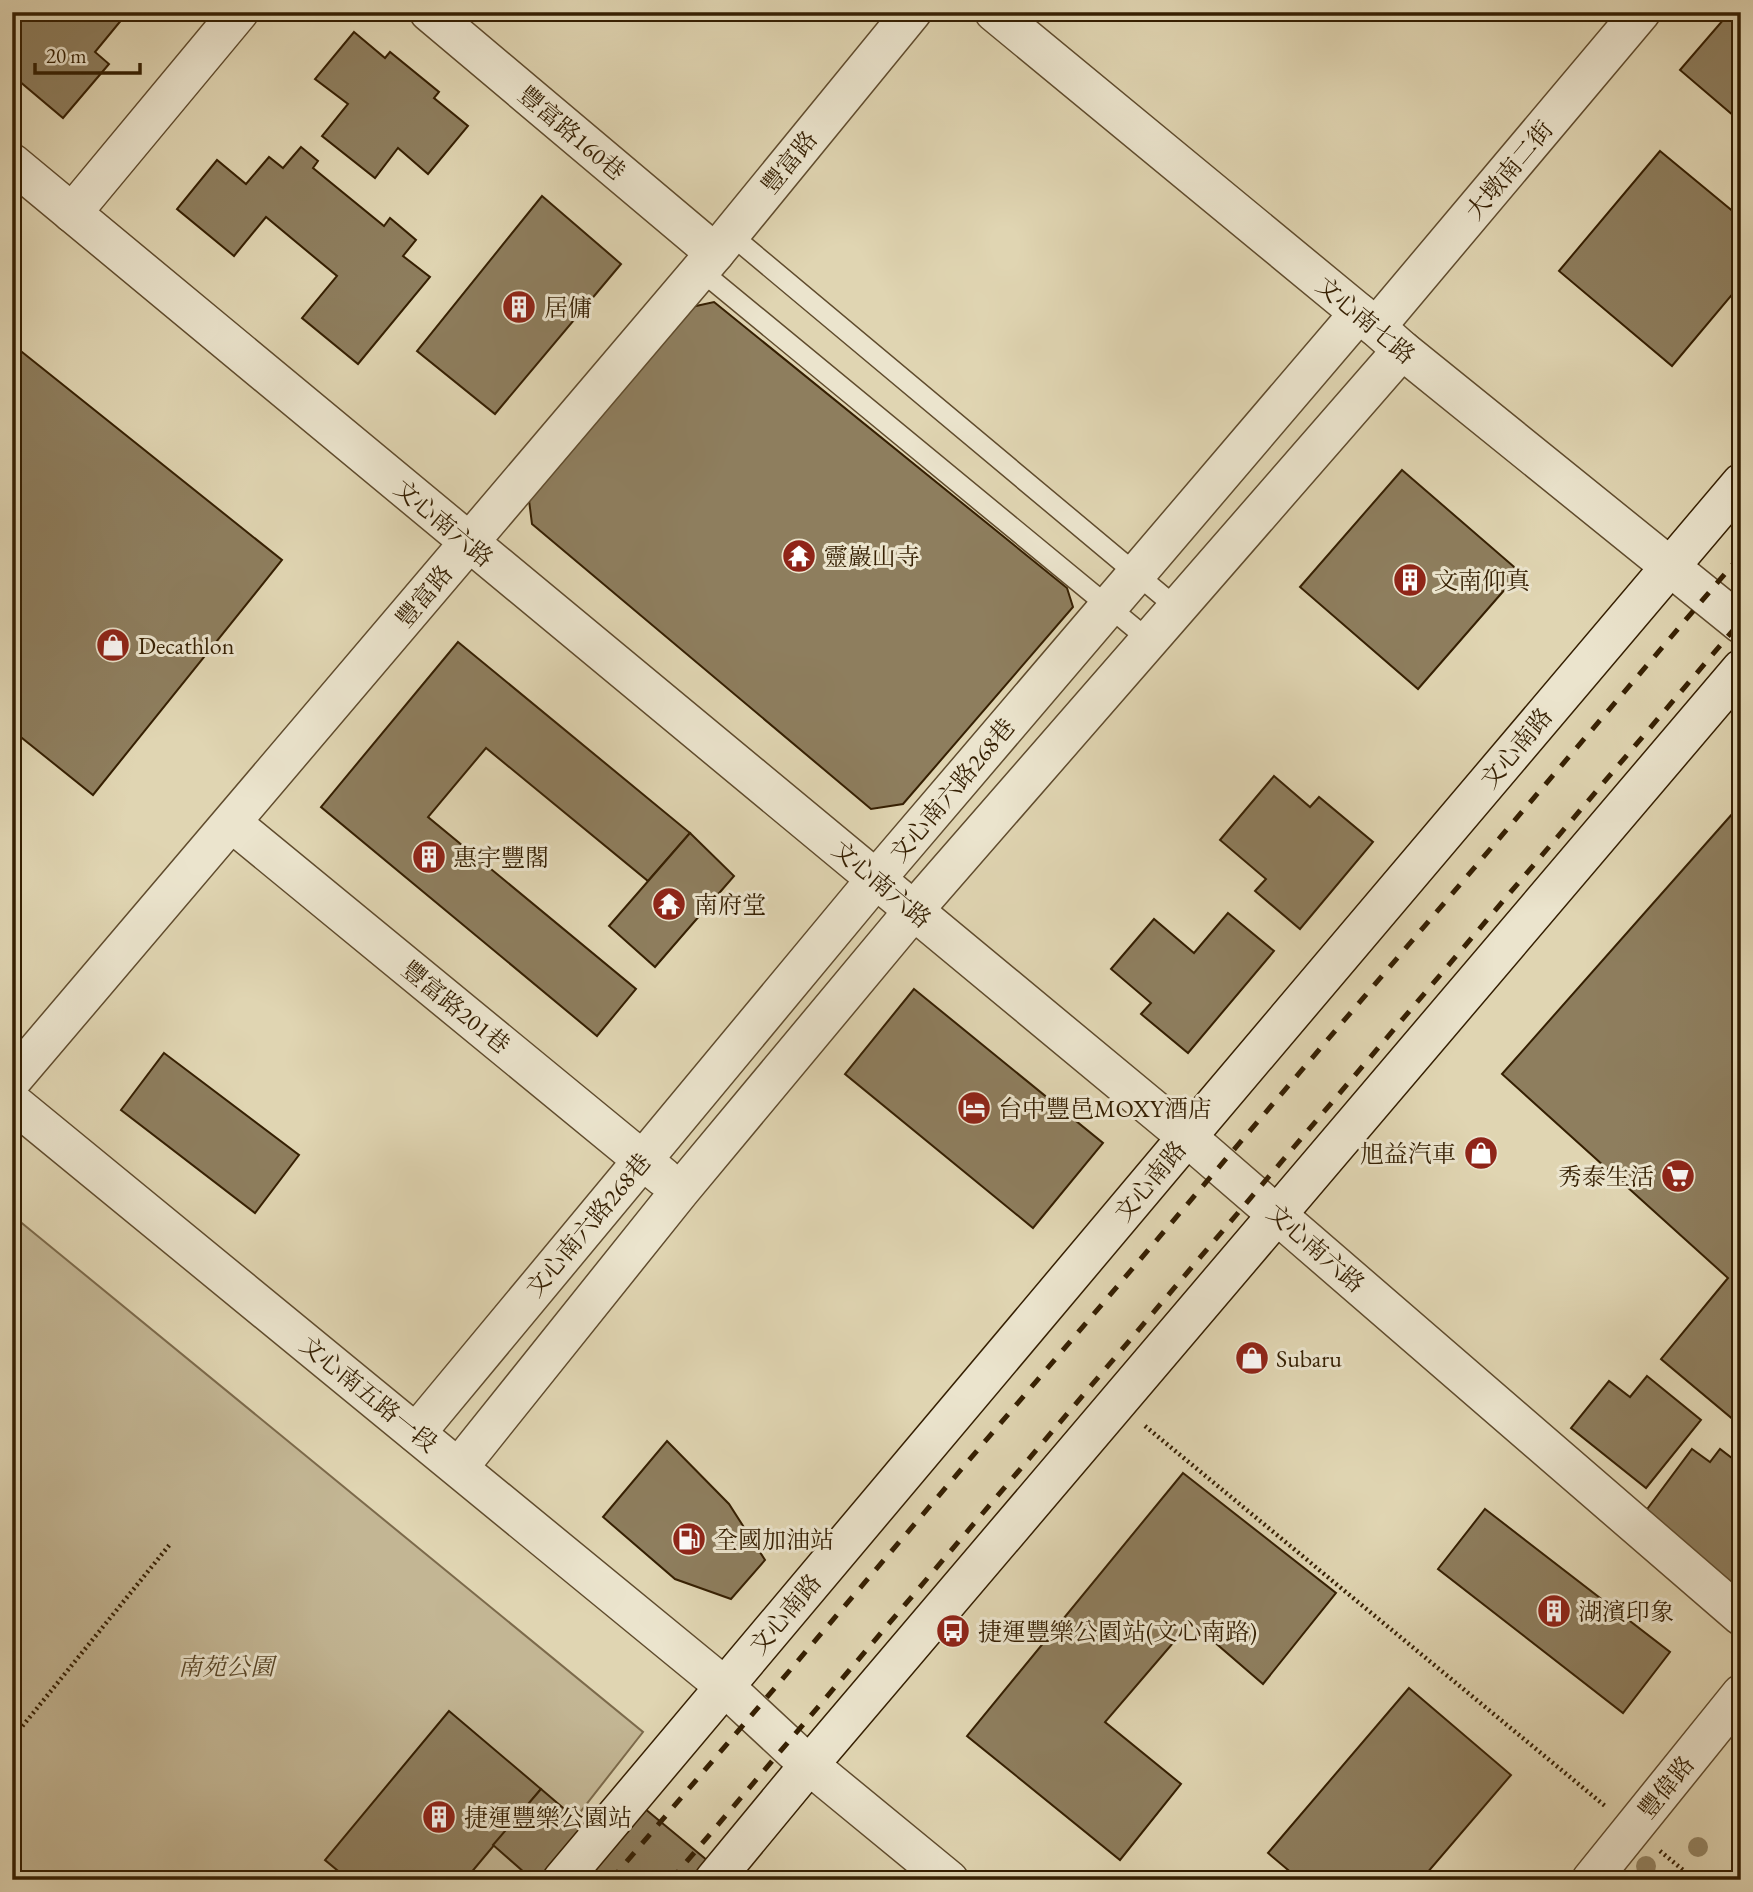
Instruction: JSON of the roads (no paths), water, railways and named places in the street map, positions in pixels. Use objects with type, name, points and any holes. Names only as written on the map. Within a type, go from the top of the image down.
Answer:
[{"type":"street","points":[[72,213],[239,12]]},
{"type":"street","name":"豐富路160巷","points":[[429,12],[715,252]]},
{"type":"street","name":"豐富路","points":[[12,1080],[715,252],[912,12]]},
{"type":"street","name":"文心南七路","points":[[994,12],[1741,625]]},
{"type":"street","name":"大墩南二街","points":[[1379,330],[1641,12]]},
{"type":"street","name":"文心南六路","points":[[12,163],[1187,1137],[1741,1616]]},
{"type":"street","name":"文心南六路268巷","points":[[416,1433],[876,879],[1136,573],[1379,330]]},
{"type":"street","name":"文心南六路268巷","points":[[459,1467],[680,1191],[914,910],[1177,608],[1379,330]]},
{"type":"street","name":"文心南路","points":[[562,1880],[1741,483]]},
{"type":"street","points":[[714,1880],[1741,669]]},
{"type":"street","name":"豐富路201巷","points":[[232,823],[680,1191]]},
{"type":"street","name":"文心南五路一段","points":[[12,1102],[724,1686],[809,1765]]},
{"type":"street","name":"豐偉路","points":[[1591,1880],[1741,1694]]},
{"type":"street","points":[[809,1765],[949,1880]]},
{"type":"lane","points":[[715,252],[1136,573],[1177,608]]},
{"type":"lane","points":[[715,252],[1149,640]]},
{"type":"railway","points":[[611,1880],[1741,555]]},
{"type":"railway","points":[[671,1880],[1741,621]]},
{"type":"place","name":"居傭","points":[[519,307]]},
{"type":"place","name":"靈巖山寺","points":[[799,556]]},
{"type":"place","name":"文南仰真","points":[[1410,580]]},
{"type":"place","name":"Decathlon","points":[[113,645]]},
{"type":"place","name":"惠宇豐閣","points":[[429,857]]},
{"type":"place","name":"南府堂","points":[[669,904]]},
{"type":"place","name":"台中豐邑MOXY酒店","points":[[974,1108]]},
{"type":"place","name":"旭益汽車","points":[[1481,1153]]},
{"type":"place","name":"秀泰生活","points":[[1678,1176]]},
{"type":"place","name":"Subaru","points":[[1252,1358]]},
{"type":"place","name":"全國加油站","points":[[689,1539]]},
{"type":"place","name":"湖濱印象","points":[[1554,1611]]},
{"type":"place","name":"捷運豐樂公園站(文心南路)","points":[[953,1631]]},
{"type":"place","name":"捷運豐樂公園站","points":[[439,1817]]},
{"type":"park label","name":"南苑公園","points":[[226,1666]]}]
